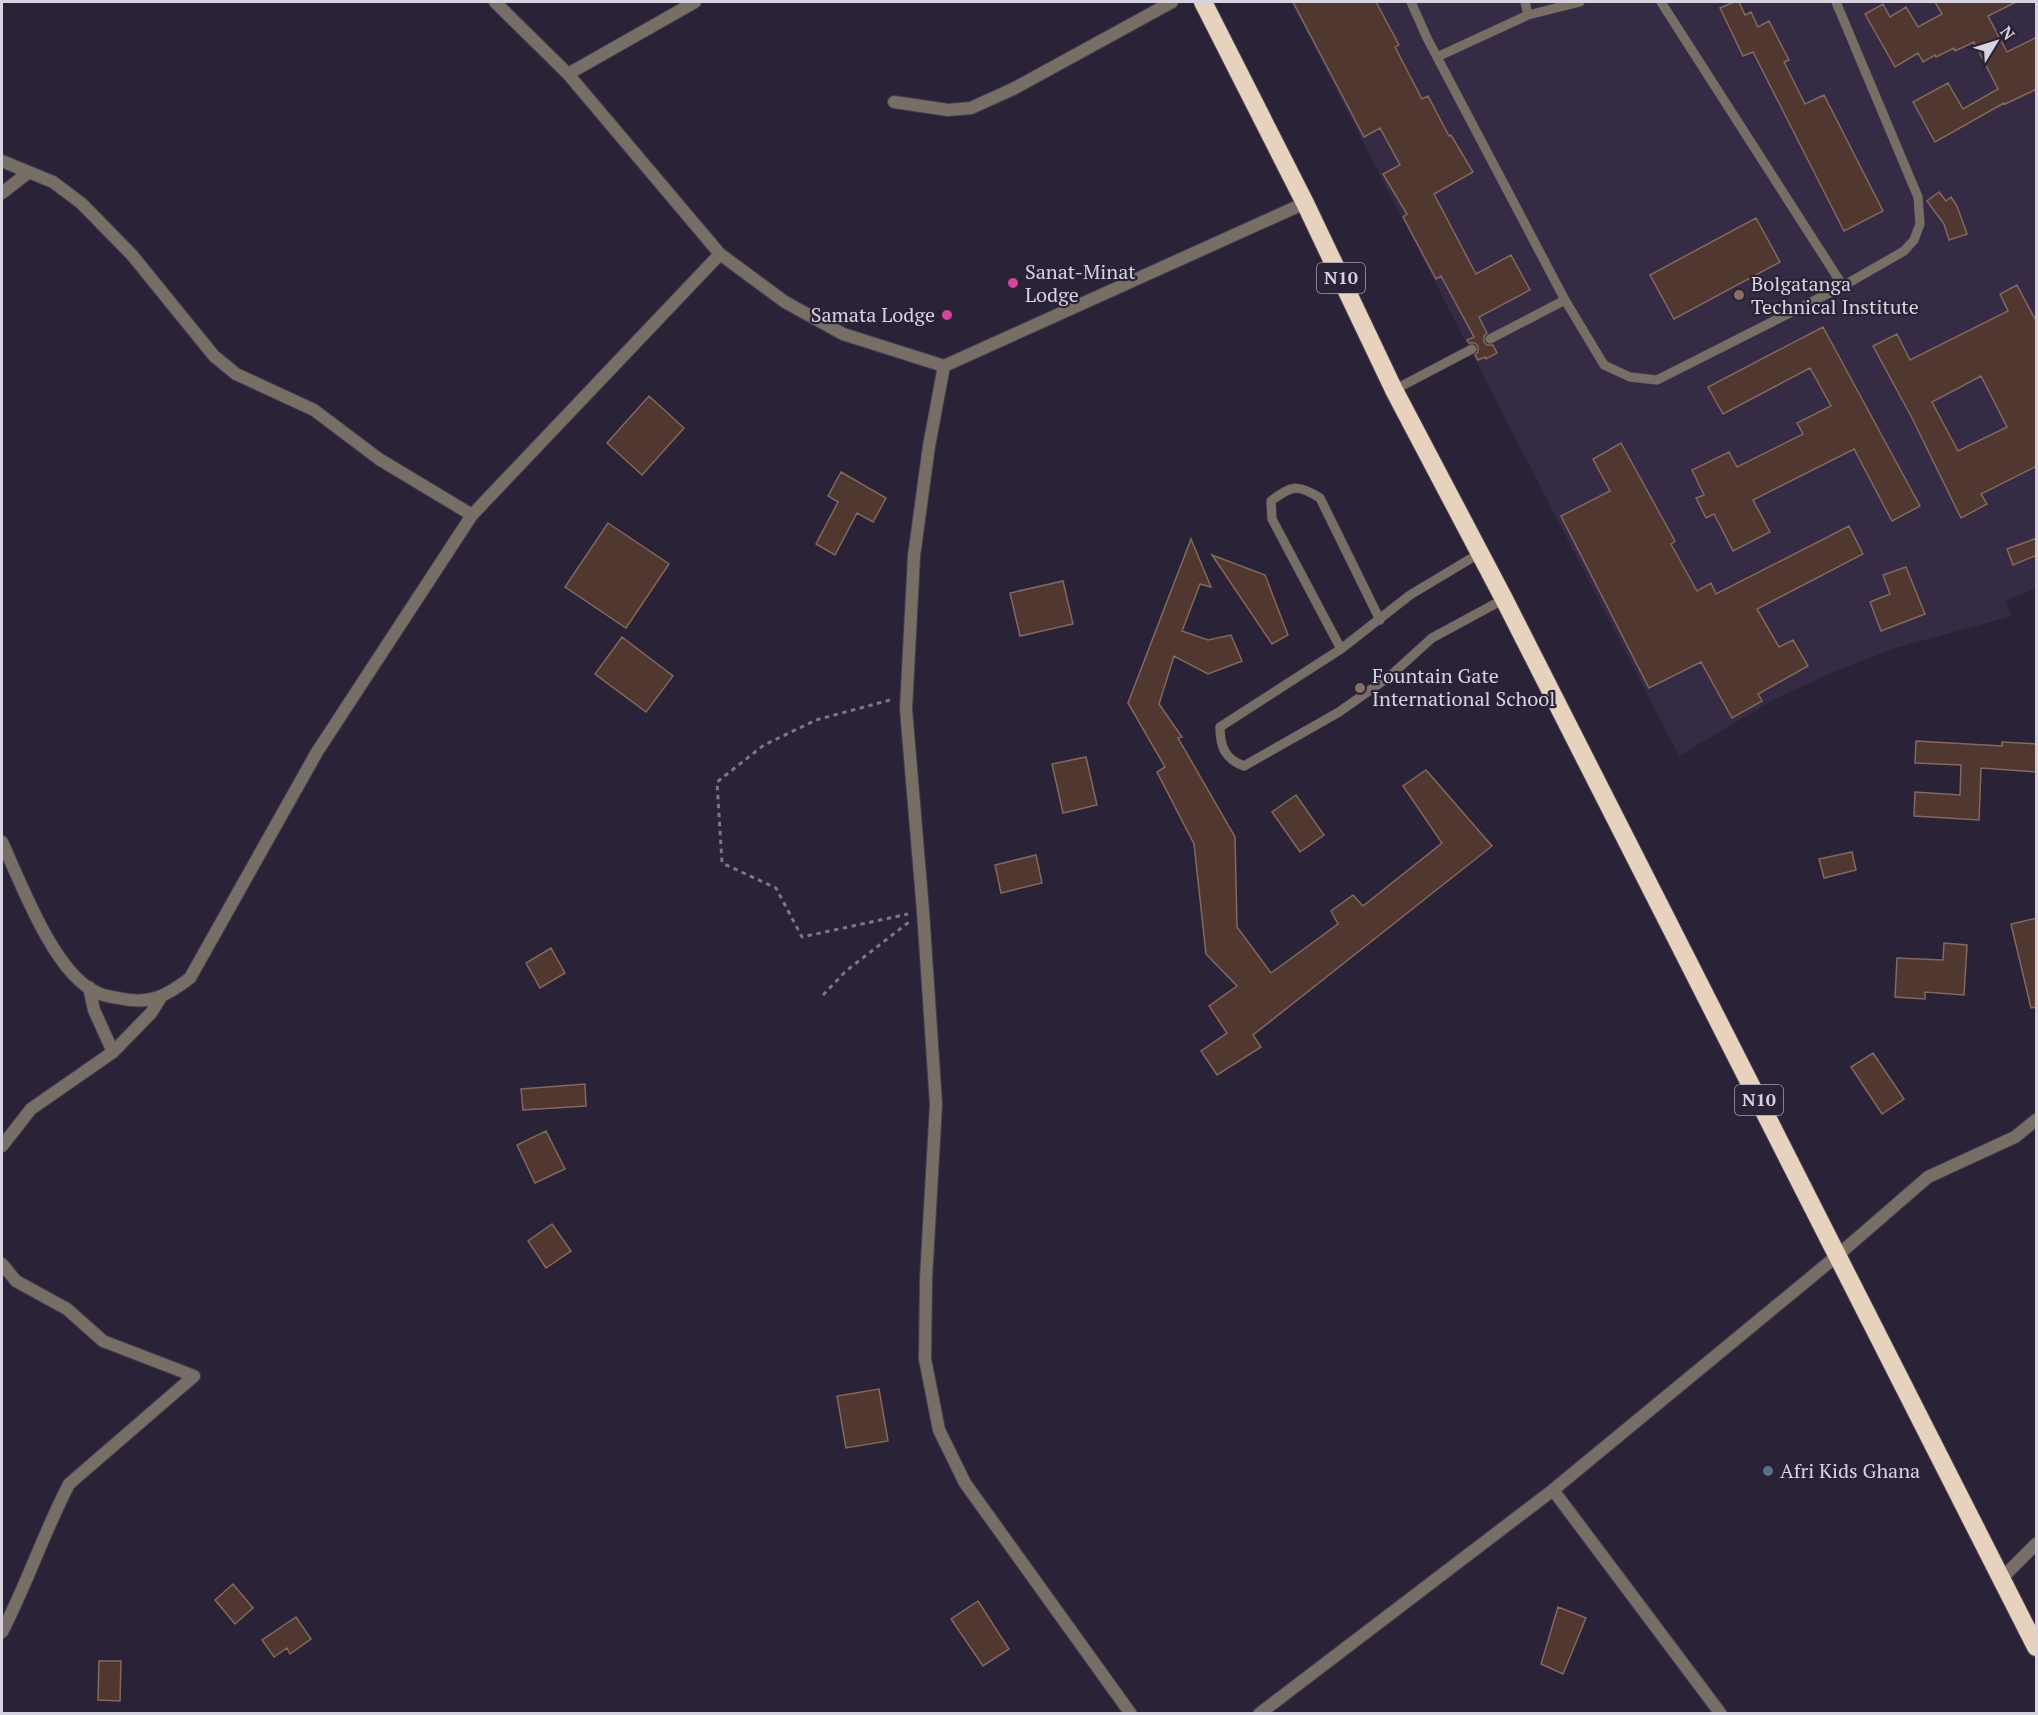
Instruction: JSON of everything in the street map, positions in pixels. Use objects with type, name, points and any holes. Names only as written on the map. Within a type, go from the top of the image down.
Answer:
[{"type":"highway","name":"N10","points":[[1203,2],[1305,203],[1394,390],[1504,599],[2037,1647]]},
{"type":"street","points":[[495,2],[568,74],[720,254],[785,302],[843,334],[944,366],[1305,203]]},
{"type":"street","points":[[568,74],[695,2]]},
{"type":"street","points":[[894,102],[948,110],[971,108],[1013,89],[1172,2]]},
{"type":"street","points":[[2,161],[53,182],[81,202],[132,255],[214,356],[236,374],[314,410],[379,459],[472,515]]},
{"type":"street","points":[[2,194],[29,172]]},
{"type":"street","points":[[2,842],[50,946],[76,976],[95,992],[136,1002],[152,1000],[174,990],[190,978],[317,752],[472,515],[720,254]]},
{"type":"street","points":[[944,366],[929,446],[914,556],[906,709],[936,1104],[926,1279],[925,1359],[939,1430],[965,1483],[1131,1713]]},
{"type":"street","points":[[89,987],[94,1010],[113,1052]]},
{"type":"street","points":[[2,1146],[32,1109],[113,1052],[150,1013],[162,996]]},
{"type":"street","points":[[1259,1713],[1553,1490],[1838,1255],[1928,1177],[2015,1137],[2037,1120]]},
{"type":"street","points":[[2,1264],[16,1281],[67,1309],[103,1341],[194,1376],[69,1484],[57,1507],[22,1593],[2,1632]]},
{"type":"street","points":[[1553,1490],[1721,1713]]},
{"type":"street","points":[[2001,1579],[2037,1544]]},
{"type":"lane","points":[[1412,2],[1427,38],[1565,300],[1604,365],[1630,377],[1657,380],[1844,286],[1904,250],[1914,240],[1920,224],[1918,197],[1836,2]]},
{"type":"lane","points":[[1525,2],[1528,15]]},
{"type":"lane","points":[[1437,57],[1528,15],[1580,2]]},
{"type":"lane","points":[[1661,2],[1844,286]]},
{"type":"lane","points":[[1490,339],[1565,300]]},
{"type":"lane","points":[[1394,390],[1472,349]]},
{"type":"lane","points":[[1341,649],[1272,519],[1271,501],[1287,489],[1305,489],[1320,498],[1380,620]]},
{"type":"lane","points":[[1480,553],[1410,595],[1341,649],[1220,727],[1220,743],[1232,761],[1244,766],[1340,712],[1389,676],[1432,638],[1504,599]]},
{"type":"path","points":[[890,700],[816,720],[764,746],[717,782],[722,863],[776,888],[802,937],[923,911]]},
{"type":"path","points":[[823,995],[846,971],[923,911]]},
{"type":"shaded area","name":"Bolgatanga Technical Institute","points":[[1291,2],[2036,2],[2036,588],[2006,601],[2012,616],[1892,649],[1834,672],[1775,699],[1679,756]]},
{"type":"building","points":[[1293,2],[1376,2],[1399,45],[1395,47],[1422,99],[1428,96],[1449,136],[1451,135],[1473,172],[1434,194],[1476,274],[1511,255],[1530,290],[1479,317],[1487,333],[1484,336],[1484,342],[1487,345],[1493,345],[1497,353],[1486,359],[1485,357],[1478,360],[1475,355],[1478,352],[1478,346],[1467,340],[1474,337],[1441,276],[1436,279],[1403,217],[1407,214],[1383,174],[1400,165],[1380,128],[1364,137]]},
{"type":"building","points":[[1739,2],[1745,15],[1751,12],[1758,27],[1769,21],[1789,60],[1784,62],[1805,104],[1824,95],[1883,211],[1844,231],[1753,52],[1743,56],[1720,8]]},
{"type":"building","points":[[1935,2],[2016,2],[1988,16],[2007,52],[2037,37],[2037,89],[2004,103],[1935,142],[1913,102],[1948,83],[1963,109],[1998,89],[1974,42],[1955,51],[1954,48],[1936,57],[1935,55],[1923,62],[1918,53],[1895,67],[1865,14],[1883,4],[1890,17],[1906,7],[1918,27],[1942,14]]},
{"type":"building","points":[[1939,192],[1946,201],[1951,197],[1957,206],[1967,234],[1949,240],[1944,224],[1927,201]]},
{"type":"building","points":[[1756,218],[1780,262],[1674,319],[1650,275]]},
{"type":"building","points":[[2017,285],[2037,323],[2037,466],[1981,494],[1987,504],[1961,518],[1911,416],[1873,346],[1897,334],[1910,360],[2008,311],[2000,294]],"holes":[[[1981,376],[2007,427],[1958,451],[1932,402]]]},
{"type":"building","points":[[1823,327],[1920,506],[1892,521],[1854,449],[1753,500],[1770,532],[1733,551],[1714,514],[1706,518],[1696,498],[1704,495],[1692,470],[1729,452],[1737,467],[1803,434],[1797,423],[1831,406],[1810,368],[1723,414],[1708,387]]},
{"type":"building","points":[[649,396],[684,428],[642,475],[607,443]]},
{"type":"building","points":[[1621,443],[1675,541],[1671,544],[1697,591],[1711,583],[1716,594],[1849,526],[1863,554],[1757,609],[1779,647],[1793,640],[1808,666],[1758,694],[1762,701],[1732,718],[1701,662],[1649,688],[1561,516],[1610,491],[1593,459]]},
{"type":"building","points":[[841,472],[886,498],[873,522],[857,513],[835,555],[816,544],[838,502],[828,496]]},
{"type":"building","points":[[608,523],[669,564],[626,628],[565,587]]},
{"type":"building","points":[[2037,538],[2037,555],[2013,565],[2007,549]]},
{"type":"building","points":[[1191,539],[1211,587],[1200,584],[1182,631],[1208,640],[1231,635],[1242,661],[1208,674],[1174,656],[1159,704],[1182,737],[1178,738],[1235,837],[1237,927],[1271,973],[1338,924],[1331,911],[1353,895],[1363,906],[1442,843],[1403,786],[1426,770],[1492,846],[1253,1035],[1261,1047],[1217,1075],[1201,1051],[1227,1033],[1209,1006],[1237,986],[1206,954],[1194,844],[1157,772],[1165,767],[1128,703]]},
{"type":"building","points":[[1212,555],[1265,575],[1288,635],[1272,644]]},
{"type":"building","points":[[1906,567],[1925,614],[1881,631],[1870,602],[1890,594],[1883,575]]},
{"type":"building","points":[[1063,581],[1073,624],[1020,636],[1010,593]]},
{"type":"building","points":[[622,637],[673,676],[646,712],[595,674]]},
{"type":"building","points":[[1916,741],[2002,746],[2002,742],[2037,744],[2037,772],[1981,768],[1979,820],[1914,816],[1915,792],[1960,795],[1961,765],[1915,763]]},
{"type":"building","points":[[1086,757],[1097,805],[1063,813],[1052,764]]},
{"type":"building","points":[[1296,795],[1324,835],[1300,852],[1272,812]]},
{"type":"building","points":[[1852,852],[1856,870],[1824,878],[1819,859]]},
{"type":"building","points":[[1036,855],[1042,883],[1001,893],[995,865]]},
{"type":"building","points":[[2037,918],[2037,1007],[2031,1008],[2011,924]]},
{"type":"building","points":[[1944,943],[1967,945],[1964,995],[1925,992],[1925,999],[1895,997],[1897,958],[1943,960]]},
{"type":"building","points":[[551,948],[565,973],[540,988],[526,963]]},
{"type":"building","points":[[1873,1053],[1904,1099],[1882,1114],[1851,1067]]},
{"type":"building","points":[[585,1084],[586,1106],[523,1110],[521,1089]]},
{"type":"building","points":[[546,1131],[565,1169],[535,1183],[517,1145]]},
{"type":"building","points":[[552,1224],[571,1251],[546,1268],[528,1241]]},
{"type":"building","points":[[879,1389],[888,1441],[846,1448],[837,1396]]},
{"type":"building","points":[[233,1584],[253,1608],[235,1624],[215,1600]]},
{"type":"building","points":[[978,1601],[1009,1649],[983,1666],[951,1619]]},
{"type":"building","points":[[1558,1607],[1586,1618],[1563,1674],[1541,1664]]},
{"type":"building","points":[[296,1617],[311,1639],[290,1654],[287,1648],[274,1657],[262,1640]]},
{"type":"building","points":[[99,1661],[121,1661],[120,1701],[98,1700]]},
{"type":"place","name":"Sanat-Minat Lodge","points":[[1013,283]]},
{"type":"place","name":"Bolgatanga Technical Institute","points":[[1739,295]]},
{"type":"place","name":"Samata Lodge","points":[[947,315]]},
{"type":"place","name":"Fountain Gate International School","points":[[1360,688]]},
{"type":"place","name":"Afri Kids Ghana","points":[[1768,1471]]}]
